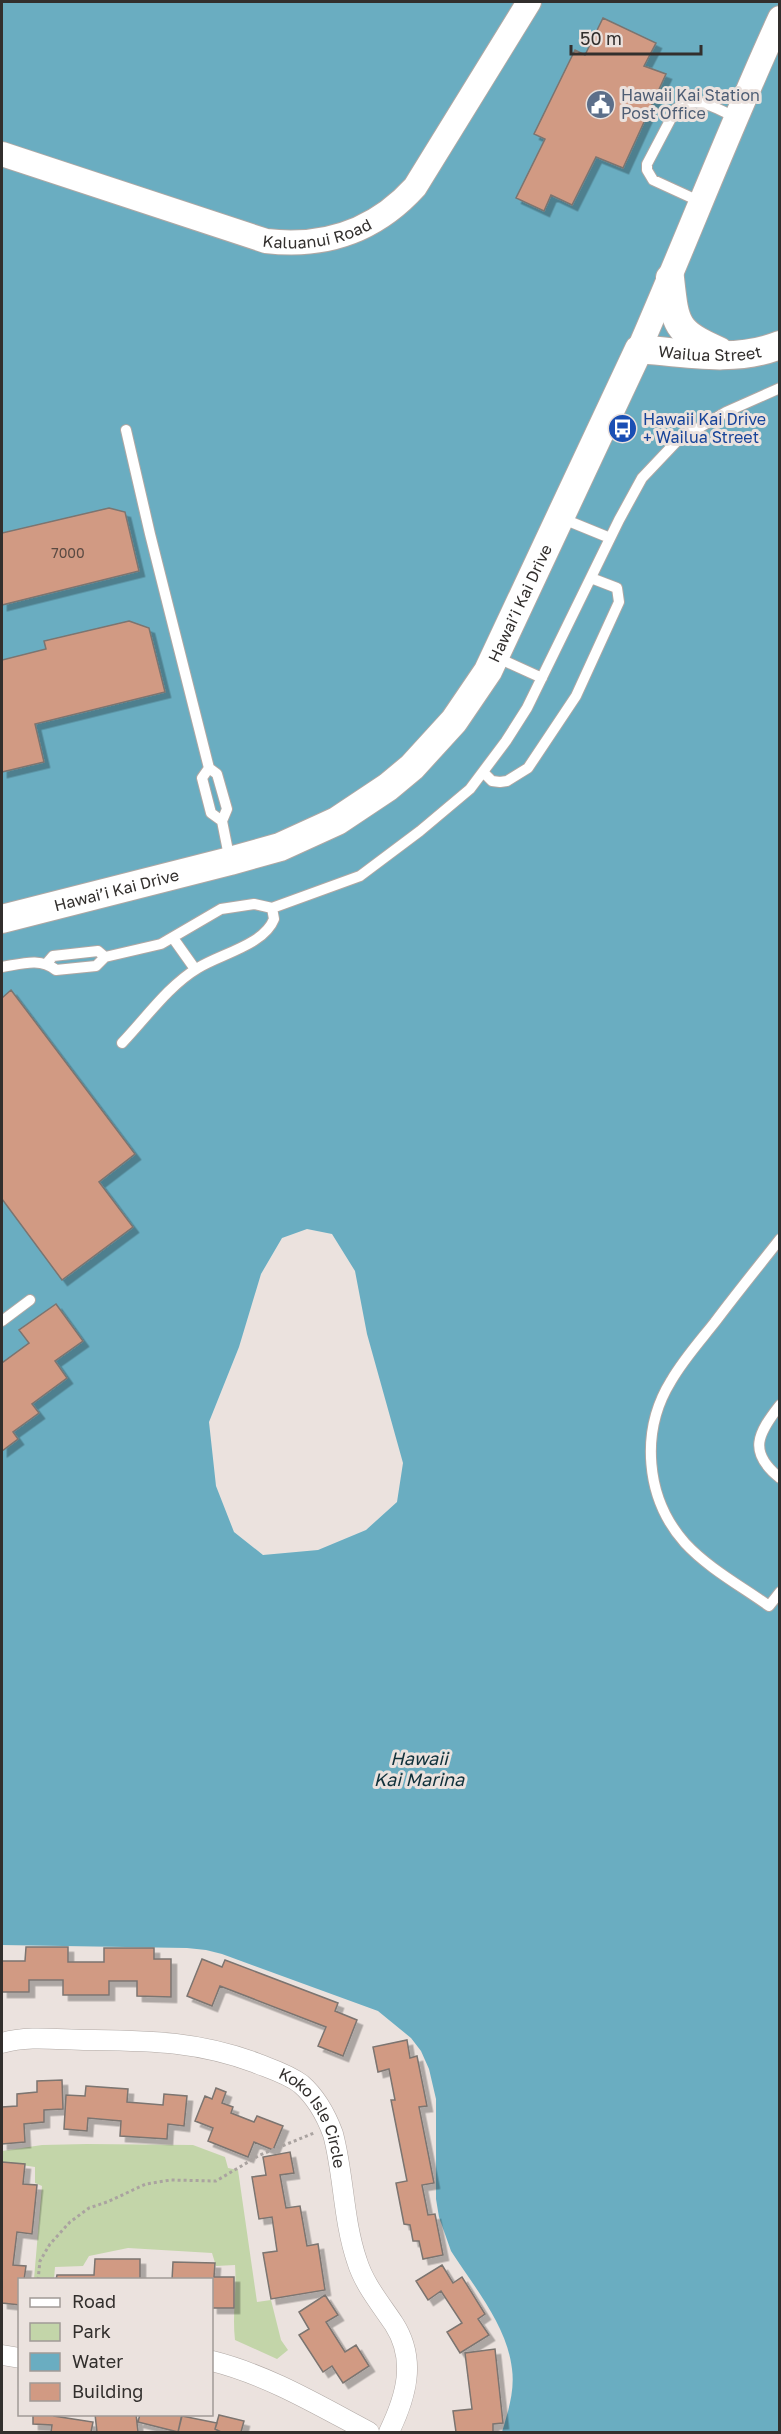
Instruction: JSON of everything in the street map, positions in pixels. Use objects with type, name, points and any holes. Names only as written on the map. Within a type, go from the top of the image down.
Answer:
[{"type":"main road","points":[[670,278],[674,316],[679,326],[701,343],[729,356]]},
{"type":"main road","name":"Wailua Street","points":[[639,349],[729,356],[747,355],[780,345]]},
{"type":"main road","name":"Hawai’i Kai Drive","points":[[2,919],[230,861],[280,846],[337,821],[388,787],[412,767],[454,721],[495,657],[639,349]]},
{"type":"main road","points":[[2,912],[35,911]]},
{"type":"street","name":"Kaluanui Road","points":[[2,154],[267,241],[303,243],[339,237],[373,222],[415,187],[529,2]]},
{"type":"street","name":"Hawai’i Kai Drive","points":[[639,349],[702,203],[735,117],[780,18]]},
{"type":"street","name":"Koko Isle Circle","points":[[2,2043],[26,2039],[163,2041],[212,2049],[285,2074],[312,2095],[328,2121],[337,2150],[357,2262],[373,2294],[394,2324],[407,2359],[407,2384],[389,2433]]},
{"type":"street","points":[[2,2355],[18,2358]]},
{"type":"street","points":[[213,2361],[240,2368],[268,2379],[369,2433]]},
{"type":"lane","points":[[702,203],[653,180],[647,170],[647,164],[676,109],[682,104],[702,102],[735,117]]},
{"type":"lane","points":[[2,967],[33,962],[47,963],[56,970],[96,966],[105,957],[161,944],[222,909],[254,904],[272,908],[360,876],[470,789],[483,772],[527,708],[642,478],[678,440],[726,412],[780,388]]},
{"type":"lane","points":[[126,430],[209,768],[217,774],[227,809],[222,821],[230,861]]},
{"type":"lane","points":[[561,518],[610,538]]},
{"type":"lane","points":[[483,772],[492,781],[500,782],[507,781],[528,768],[576,696],[619,602],[620,594],[617,588],[591,578]]},
{"type":"lane","points":[[495,657],[542,678]]},
{"type":"lane","points":[[209,768],[202,778],[211,813],[222,821]]},
{"type":"lane","points":[[123,1043],[181,979],[195,969],[265,933],[274,919],[272,908]]},
{"type":"lane","points":[[173,938],[195,969]]},
{"type":"lane","points":[[47,963],[53,956],[98,951],[105,957]]},
{"type":"lane","points":[[780,1239],[670,1381],[656,1412],[651,1458],[657,1492],[665,1514],[677,1533],[693,1550],[769,1606],[780,1592]]},
{"type":"lane","points":[[2,1321],[30,1300]]},
{"type":"lane","points":[[780,1405],[764,1425],[758,1445],[765,1465],[780,1478]]},
{"type":"path","points":[[38,2278],[40,2261],[50,2244],[70,2222],[89,2208],[146,2184],[171,2180],[216,2181],[260,2155],[308,2136],[321,2129],[328,2121]]},
{"type":"green space","points":[[42,2145],[193,2145],[225,2157],[228,2168],[238,2170],[257,2302],[271,2300],[281,2340],[288,2350],[277,2359],[235,2340],[235,2265],[216,2266],[212,2253],[128,2248],[89,2256],[83,2266],[55,2267],[54,2278],[34,2278],[42,2186],[35,2183],[35,2167],[2,2162],[2,2151]]},
{"type":"water","name":"Hawaii Kai Marina","points":[[2,2],[779,2],[779,2432],[502,2432],[513,2385],[509,2353],[497,2322],[451,2251],[439,2217],[436,2199],[436,2099],[429,2069],[421,2051],[411,2038],[378,2011],[206,1950],[2,1945]],"holes":[[[307,1229],[332,1234],[355,1271],[367,1334],[403,1463],[397,1502],[366,1530],[318,1550],[263,1555],[234,1532],[216,1486],[209,1422],[239,1347],[261,1274],[282,1238]]]},
{"type":"building","name":"Hawaii Kai Station Post Office","points":[[603,18],[656,43],[644,66],[666,74],[623,168],[596,157],[572,205],[551,195],[544,211],[516,198],[545,139],[534,134],[575,50],[585,55]]},
{"type":"building","points":[[109,508],[125,512],[139,571],[2,605],[2,533]]},
{"type":"building","points":[[129,621],[149,628],[165,692],[35,724],[44,762],[2,772],[2,660],[46,649],[44,641]]},
{"type":"building","points":[[11,990],[135,1154],[99,1182],[133,1227],[62,1280],[2,1199],[2,998]]},
{"type":"building","points":[[56,1304],[83,1341],[55,1361],[67,1378],[32,1404],[39,1413],[13,1432],[18,1439],[2,1451],[2,1363],[29,1343],[19,1330]]},
{"type":"building","points":[[26,1947],[68,1947],[68,1962],[104,1962],[104,1948],[154,1948],[154,1959],[171,1959],[171,1997],[137,1996],[137,1981],[109,1981],[109,1995],[63,1995],[63,1980],[29,1980],[29,1992],[2,1992],[2,1961],[25,1961]]},
{"type":"building","points":[[202,1959],[222,1967],[225,1960],[338,2003],[335,2011],[357,2020],[343,2056],[318,2046],[326,2027],[220,1986],[212,2006],[187,1996]]},
{"type":"building","points":[[407,2040],[410,2058],[417,2056],[427,2106],[419,2107],[434,2183],[422,2185],[428,2215],[435,2214],[443,2255],[423,2259],[419,2241],[413,2241],[410,2225],[404,2224],[396,2183],[407,2181],[391,2100],[395,2100],[389,2069],[378,2072],[373,2047]]},
{"type":"building","points":[[62,2080],[63,2109],[44,2110],[44,2122],[24,2124],[25,2142],[2,2144],[2,2107],[17,2106],[17,2094],[37,2092],[37,2081]]},
{"type":"building","points":[[86,2086],[128,2089],[127,2102],[163,2105],[164,2094],[187,2096],[184,2126],[168,2124],[167,2139],[120,2136],[121,2121],[88,2118],[87,2131],[64,2129],[66,2095],[85,2096]]},
{"type":"building","points":[[216,2088],[226,2092],[222,2103],[233,2107],[231,2113],[254,2122],[257,2116],[283,2126],[273,2150],[254,2142],[248,2157],[208,2141],[213,2128],[195,2121],[205,2096],[212,2099]]},
{"type":"building","points":[[290,2152],[294,2173],[280,2175],[286,2208],[300,2206],[307,2246],[318,2244],[325,2290],[271,2299],[263,2253],[277,2251],[272,2217],[259,2219],[252,2177],[266,2175],[263,2157]]},
{"type":"building","points":[[2,2162],[25,2164],[23,2184],[37,2185],[32,2234],[17,2232],[13,2265],[26,2266],[24,2278],[18,2278],[18,2305],[2,2303]]},
{"type":"building","points":[[95,2259],[140,2259],[140,2278],[56,2278],[57,2275],[94,2275]]},
{"type":"building","points":[[173,2262],[215,2263],[214,2277],[234,2277],[234,2308],[213,2308],[213,2278],[172,2278]]},
{"type":"building","points":[[442,2265],[453,2283],[462,2277],[485,2314],[478,2319],[489,2335],[460,2353],[447,2332],[462,2323],[441,2291],[428,2300],[416,2281]]},
{"type":"building","points":[[325,2295],[338,2315],[326,2322],[345,2352],[356,2345],[369,2366],[343,2383],[332,2366],[323,2372],[299,2335],[309,2329],[299,2312]]},
{"type":"building","points":[[495,2349],[503,2423],[493,2424],[493,2432],[456,2432],[453,2411],[472,2409],[465,2353]]},
{"type":"building","points":[[219,2415],[244,2421],[241,2432],[221,2432],[215,2429]]},
{"type":"building","points":[[33,2416],[54,2416],[93,2422],[91,2432],[51,2432],[52,2425],[33,2424]]},
{"type":"building","points":[[95,2416],[136,2416],[138,2432],[97,2432]]},
{"type":"building","points":[[140,2416],[182,2416],[178,2432],[138,2422]]},
{"type":"building","points":[[182,2416],[217,2423],[215,2429],[221,2432],[178,2432]]},
{"type":"place","name":"Hawaii Kai Station Post Office","points":[[600,104]]},
{"type":"place","name":"Hawaii Kai Drive + Wailua Street","points":[[622,428]]}]
